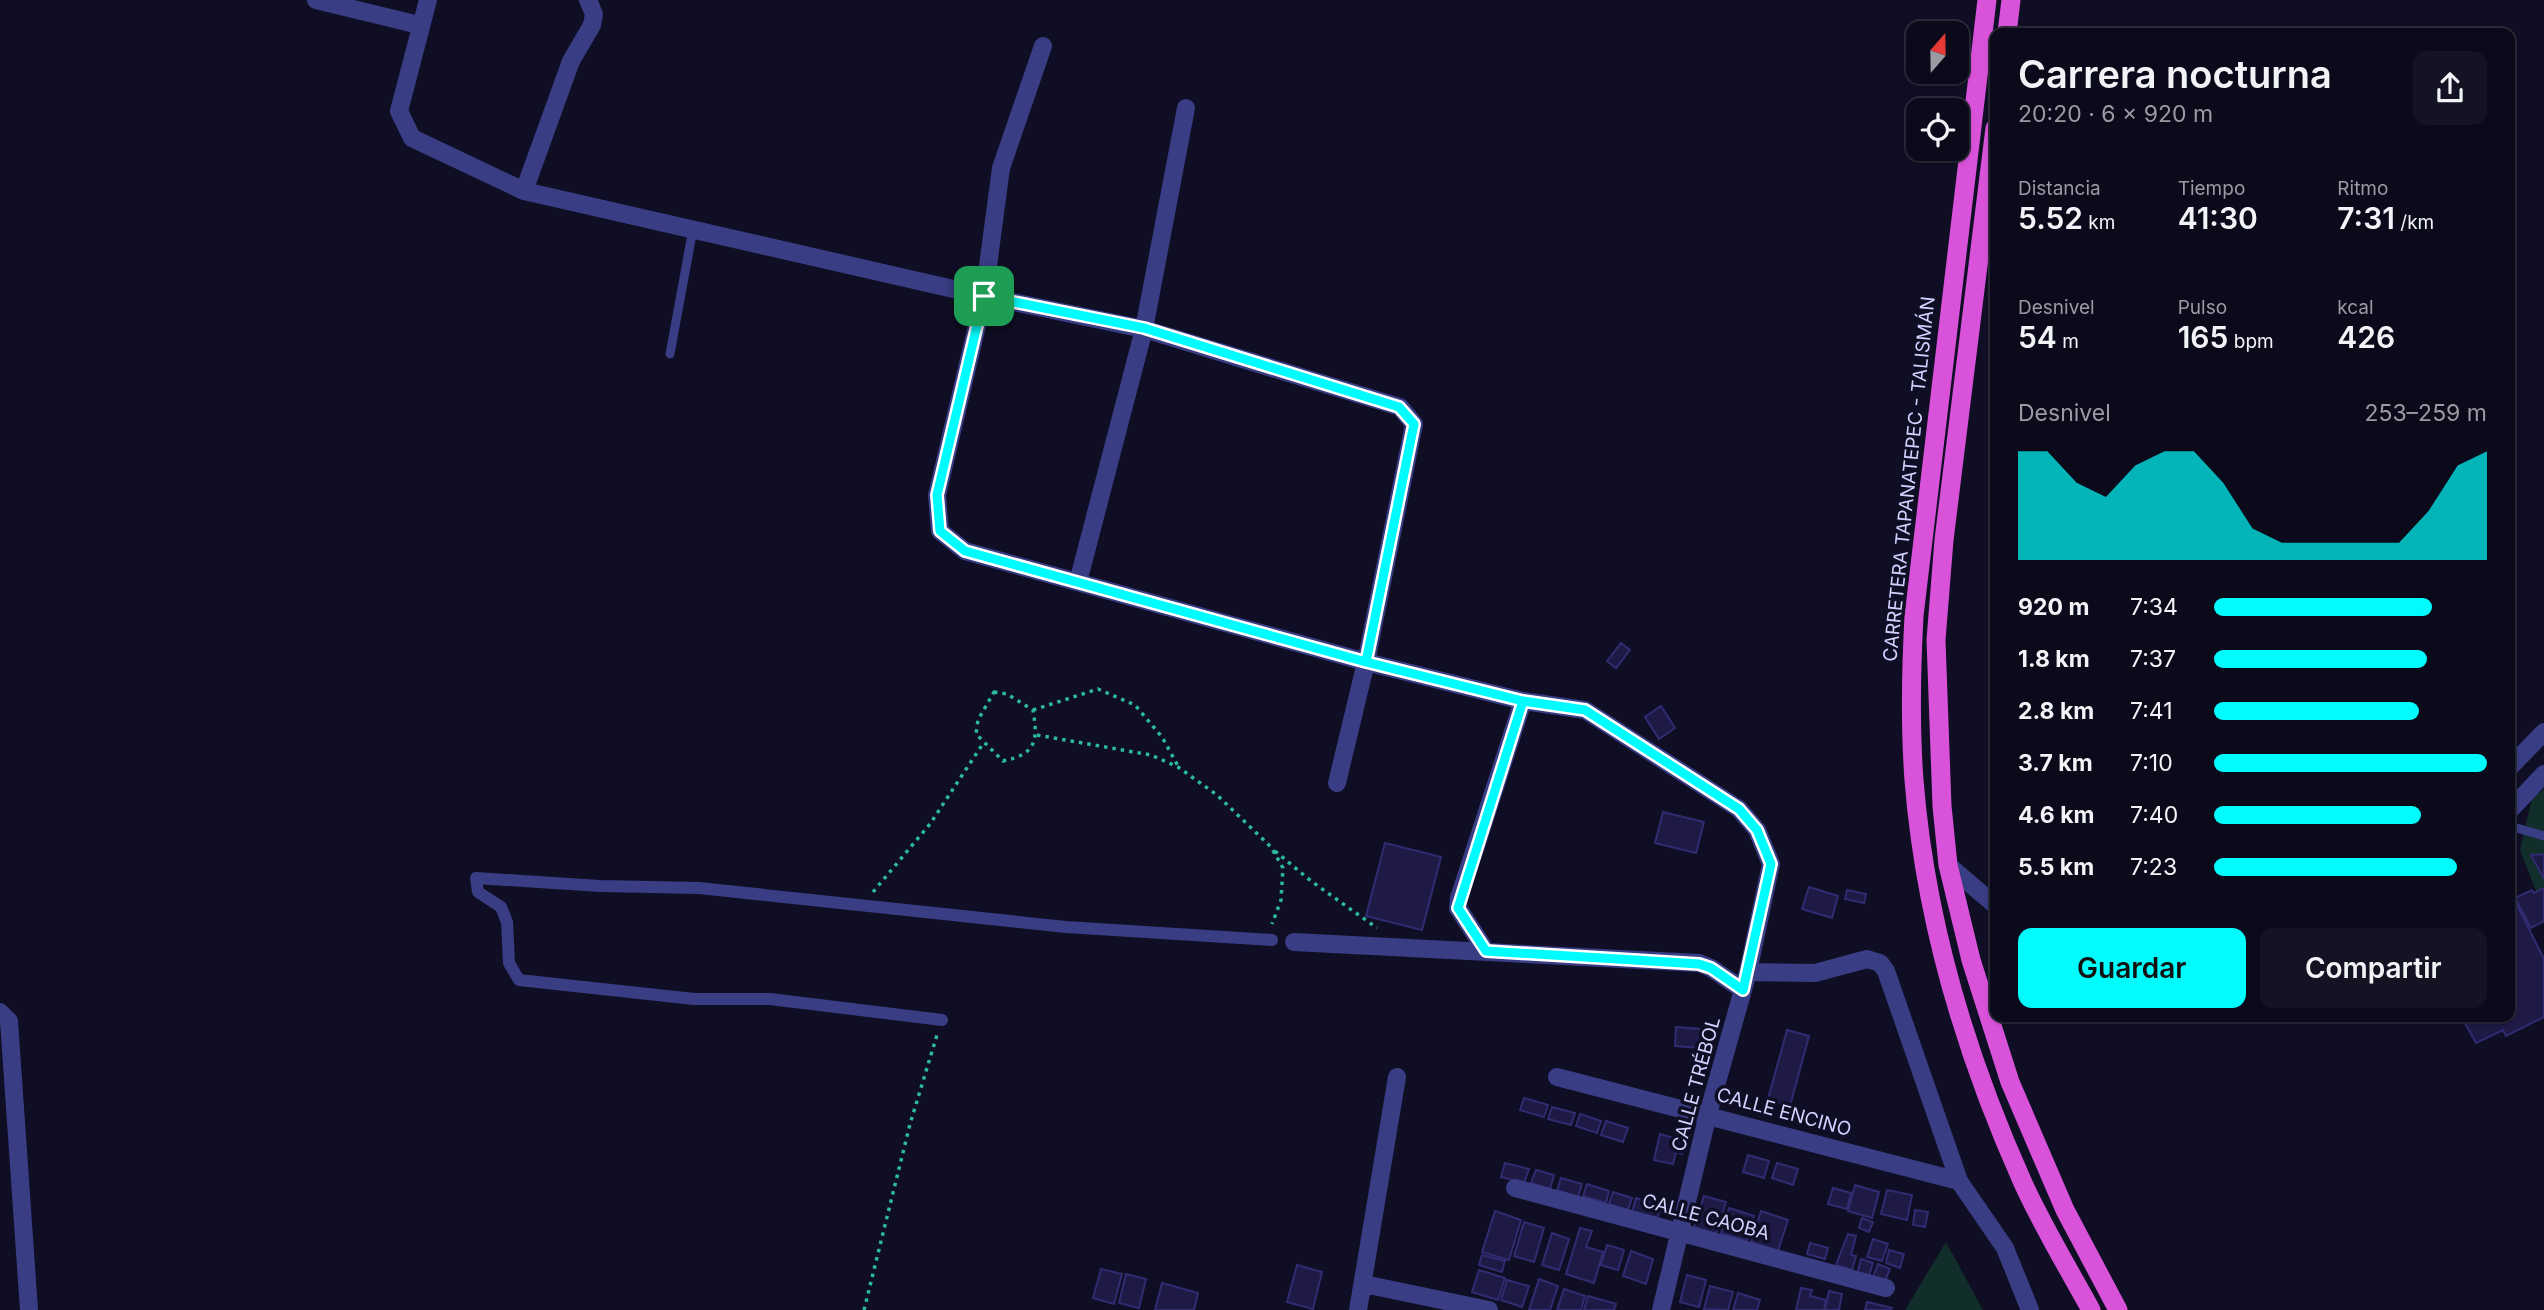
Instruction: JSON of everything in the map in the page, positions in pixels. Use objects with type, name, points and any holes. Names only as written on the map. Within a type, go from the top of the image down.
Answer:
[{"type":"highway","name":"CARRETERA TAPANATEPEC - TALISMÁN","points":[[1987,0],[1913,616],[1910,699],[1914,782],[1939,943],[1957,1009],[2024,1186],[2091,1310]]},
{"type":"highway","points":[[2008,28],[2011,0]]},
{"type":"highway","points":[[1990,168],[1944,540],[1936,640],[1941,794],[1948,865],[1971,960],[1990,1007]]},
{"type":"highway","points":[[1997,1024],[2010,1082],[2065,1210],[2118,1310]]},
{"type":"street","points":[[316,0],[419,25]]},
{"type":"street","points":[[428,0],[419,25],[399,111],[412,138],[524,191],[984,296],[1144,328],[1399,407],[1414,424],[1366,662],[1337,783]]},
{"type":"street","points":[[524,191],[572,61],[592,25],[594,14],[588,0]]},
{"type":"street","points":[[1043,47],[1001,168],[984,296],[937,495],[940,531],[965,551],[1366,662],[1523,701],[1459,898],[1458,908],[1486,951]]},
{"type":"street","points":[[1078,582],[1144,328],[1186,108]]},
{"type":"street","name":"CALLE TRÉBOL","points":[[1523,701],[1585,710],[1739,809],[1757,830],[1771,864],[1746,981],[1708,1114],[1661,1310]]},
{"type":"street","points":[[2515,762],[2544,732]]},
{"type":"street","points":[[2515,805],[2544,774]]},
{"type":"street","points":[[1948,865],[1990,901]]},
{"type":"street","points":[[942,1020],[770,999],[694,999],[519,979],[509,963],[506,922],[501,907],[478,892],[476,878],[600,887],[699,888],[1066,927],[1272,940]]},
{"type":"street","points":[[1294,942],[1404,945],[1699,964],[1746,981],[1815,973],[1867,959],[1880,963],[1886,971],[1959,1181],[2005,1248],[2030,1310]]},
{"type":"street","points":[[0,1012],[9,1021],[29,1310]]},
{"type":"street","points":[[1358,1310],[1397,1077]]},
{"type":"street","name":"CALLE ENCINO","points":[[1557,1077],[1959,1181]]},
{"type":"street","name":"CALLE CAOBA","points":[[1515,1188],[1886,1288]]},
{"type":"street","points":[[1364,1284],[1489,1310]]},
{"type":"lane","points":[[670,354],[694,229]]},
{"type":"lane","points":[[2515,827],[2544,836]]},
{"type":"path","points":[[1033,710],[1098,689],[1135,705],[1163,737],[1178,766]]},
{"type":"path","points":[[993,692],[1007,694],[1033,710],[1037,735],[1030,750],[1016,758],[1003,761],[976,734],[978,720],[993,692]]},
{"type":"path","points":[[1037,735],[1151,755],[1178,766],[1217,795],[1311,881],[1404,945]]},
{"type":"path","points":[[860,907],[930,824],[984,742]]},
{"type":"path","points":[[1271,847],[1283,868],[1281,900],[1271,923],[1294,942]]},
{"type":"path","points":[[864,1310],[910,1124],[942,1020]]},
{"type":"green space","points":[[2544,789],[2544,912],[2520,850],[2532,798]]},
{"type":"green space","points":[[1946,1242],[1983,1310],[1905,1310]]},
{"type":"building","points":[[1621,643],[1630,650],[1616,668],[1607,661]]},
{"type":"building","points":[[1661,706],[1675,728],[1659,739],[1645,717]]},
{"type":"building","points":[[1663,812],[1704,822],[1696,853],[1655,843]]},
{"type":"building","points":[[1385,843],[1441,857],[1422,930],[1366,916]]},
{"type":"building","points":[[2544,854],[2544,879],[2531,855]]},
{"type":"building","points":[[1809,887],[1838,896],[1832,918],[1802,909]]},
{"type":"building","points":[[2544,888],[2544,921],[2531,928],[2515,898]]},
{"type":"building","points":[[1847,890],[1866,894],[1864,903],[1845,899]]},
{"type":"building","points":[[2515,901],[2544,959],[2544,1017],[2506,1036],[2503,1030],[2476,1043],[2464,1022],[2515,1022]]},
{"type":"building","points":[[1676,1027],[1701,1029],[1700,1048],[1675,1046]]},
{"type":"building","points":[[1787,1030],[1809,1036],[1790,1106],[1768,1099]]},
{"type":"building","points":[[1524,1098],[1548,1105],[1544,1117],[1520,1110]]},
{"type":"building","points":[[1552,1107],[1575,1113],[1571,1125],[1548,1119]]},
{"type":"building","points":[[1580,1114],[1601,1121],[1597,1133],[1576,1126]]},
{"type":"building","points":[[1606,1121],[1628,1128],[1623,1142],[1601,1135]]},
{"type":"building","points":[[1660,1134],[1685,1141],[1682,1154],[1676,1152],[1673,1164],[1654,1160]]},
{"type":"building","points":[[1748,1155],[1769,1161],[1764,1178],[1743,1172]]},
{"type":"building","points":[[1505,1163],[1529,1169],[1524,1183],[1501,1177]]},
{"type":"building","points":[[1777,1163],[1798,1169],[1793,1185],[1772,1178]]},
{"type":"building","points":[[1536,1170],[1554,1175],[1550,1189],[1531,1183]]},
{"type":"building","points":[[1561,1178],[1582,1184],[1578,1197],[1557,1190]]},
{"type":"building","points":[[1587,1184],[1609,1191],[1606,1203],[1583,1196]]},
{"type":"building","points":[[1855,1185],[1879,1192],[1872,1218],[1848,1211]]},
{"type":"building","points":[[1833,1188],[1851,1193],[1847,1209],[1828,1204]]},
{"type":"building","points":[[1887,1190],[1912,1195],[1907,1220],[1881,1214]]},
{"type":"building","points":[[1613,1192],[1632,1198],[1628,1210],[1609,1204]]},
{"type":"building","points":[[1704,1196],[1726,1202],[1716,1234],[1694,1227]]},
{"type":"building","points":[[1636,1198],[1661,1206],[1657,1219],[1632,1212]]},
{"type":"building","points":[[1729,1208],[1754,1216],[1747,1241],[1721,1233]]},
{"type":"building","points":[[1915,1210],[1928,1212],[1925,1227],[1913,1225]]},
{"type":"building","points":[[1495,1211],[1521,1220],[1509,1260],[1482,1252]]},
{"type":"building","points":[[1761,1211],[1788,1220],[1778,1251],[1751,1242]]},
{"type":"building","points":[[1862,1218],[1873,1222],[1869,1232],[1859,1228]]},
{"type":"building","points":[[1524,1222],[1544,1228],[1534,1262],[1514,1256]]},
{"type":"building","points":[[1580,1228],[1592,1231],[1586,1247],[1603,1252],[1594,1283],[1566,1274]]},
{"type":"building","points":[[1552,1233],[1569,1239],[1559,1270],[1542,1265]]},
{"type":"building","points":[[1848,1234],[1856,1236],[1851,1255],[1856,1256],[1852,1270],[1836,1265]]},
{"type":"building","points":[[1873,1239],[1888,1244],[1882,1261],[1867,1257]]},
{"type":"building","points":[[1810,1243],[1828,1248],[1825,1259],[1807,1254]]},
{"type":"building","points":[[1607,1245],[1624,1250],[1618,1270],[1601,1265]]},
{"type":"building","points":[[1889,1250],[1904,1254],[1900,1268],[1886,1263]]},
{"type":"building","points":[[1631,1251],[1653,1259],[1646,1284],[1623,1276]]},
{"type":"building","points":[[1482,1255],[1505,1261],[1502,1272],[1479,1265]]},
{"type":"building","points":[[1861,1259],[1873,1263],[1868,1279],[1857,1275]]},
{"type":"building","points":[[1878,1264],[1890,1269],[1885,1281],[1873,1277]]},
{"type":"building","points":[[1297,1265],[1322,1272],[1313,1309],[1287,1302]]},
{"type":"building","points":[[1101,1269],[1122,1274],[1114,1304],[1093,1298]]},
{"type":"building","points":[[1479,1270],[1505,1278],[1498,1300],[1472,1292]]},
{"type":"building","points":[[1126,1274],[1146,1279],[1139,1308],[1119,1303]]},
{"type":"building","points":[[1687,1275],[1706,1280],[1699,1307],[1680,1302]]},
{"type":"building","points":[[1539,1279],[1558,1286],[1550,1310],[1529,1310]]},
{"type":"building","points":[[1507,1280],[1529,1286],[1522,1307],[1501,1300]]},
{"type":"building","points":[[1162,1283],[1198,1293],[1194,1310],[1155,1310]]},
{"type":"building","points":[[1710,1286],[1733,1292],[1728,1310],[1704,1309]]},
{"type":"building","points":[[1801,1288],[1812,1290],[1810,1296],[1826,1300],[1824,1310],[1796,1310]]},
{"type":"building","points":[[1564,1289],[1585,1296],[1581,1310],[1557,1310]]},
{"type":"building","points":[[1829,1291],[1842,1294],[1839,1310],[1825,1310]]},
{"type":"building","points":[[1738,1293],[1760,1300],[1757,1310],[1733,1310]]},
{"type":"building","points":[[1588,1296],[1616,1304],[1614,1310],[1584,1310]]},
{"type":"building","points":[[1867,1302],[1892,1308],[1865,1310]]},
{"type":"route","points":[[984,296],[937,495],[940,531],[965,551],[1366,662],[1523,701],[1585,710],[1739,809],[1757,830],[1771,864],[1743,990],[1711,968],[1699,964],[1486,951],[1458,908],[1523,701],[1444,682],[1366,662],[1414,424],[1399,407],[1144,328],[984,296]]}]
